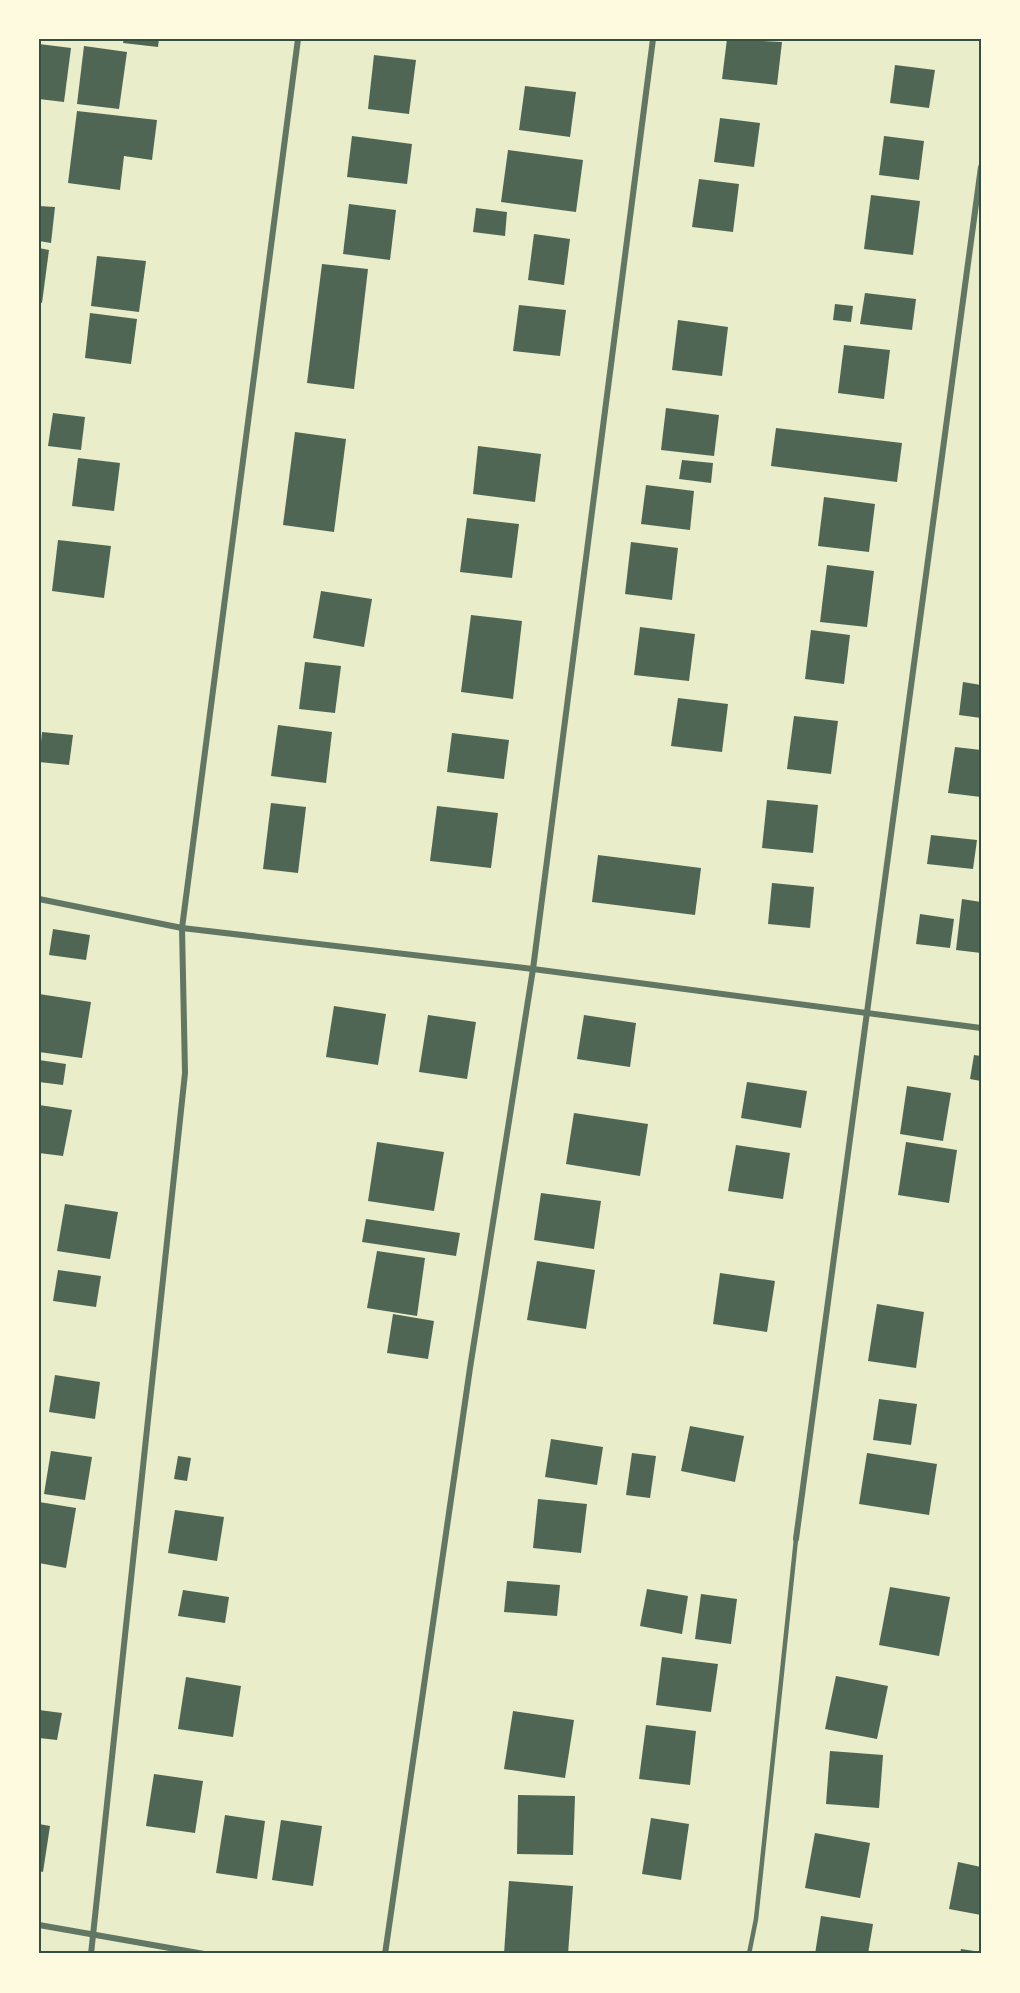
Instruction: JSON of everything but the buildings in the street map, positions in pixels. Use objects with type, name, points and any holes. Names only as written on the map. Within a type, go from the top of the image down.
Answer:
[{"type":"street","points":[[91,1954],[185,1072],[182,928],[298,39]]},
{"type":"street","points":[[385,1954],[468,1380],[533,969],[653,39]]},
{"type":"street","points":[[796,1539],[869,1013],[981,167]]},
{"type":"street","points":[[39,899],[182,928],[533,969],[981,1028]]},
{"type":"street","points":[[39,1925],[204,1954]]},
{"type":"lane","points":[[749,1954],[756,1918],[796,1539]]}]
